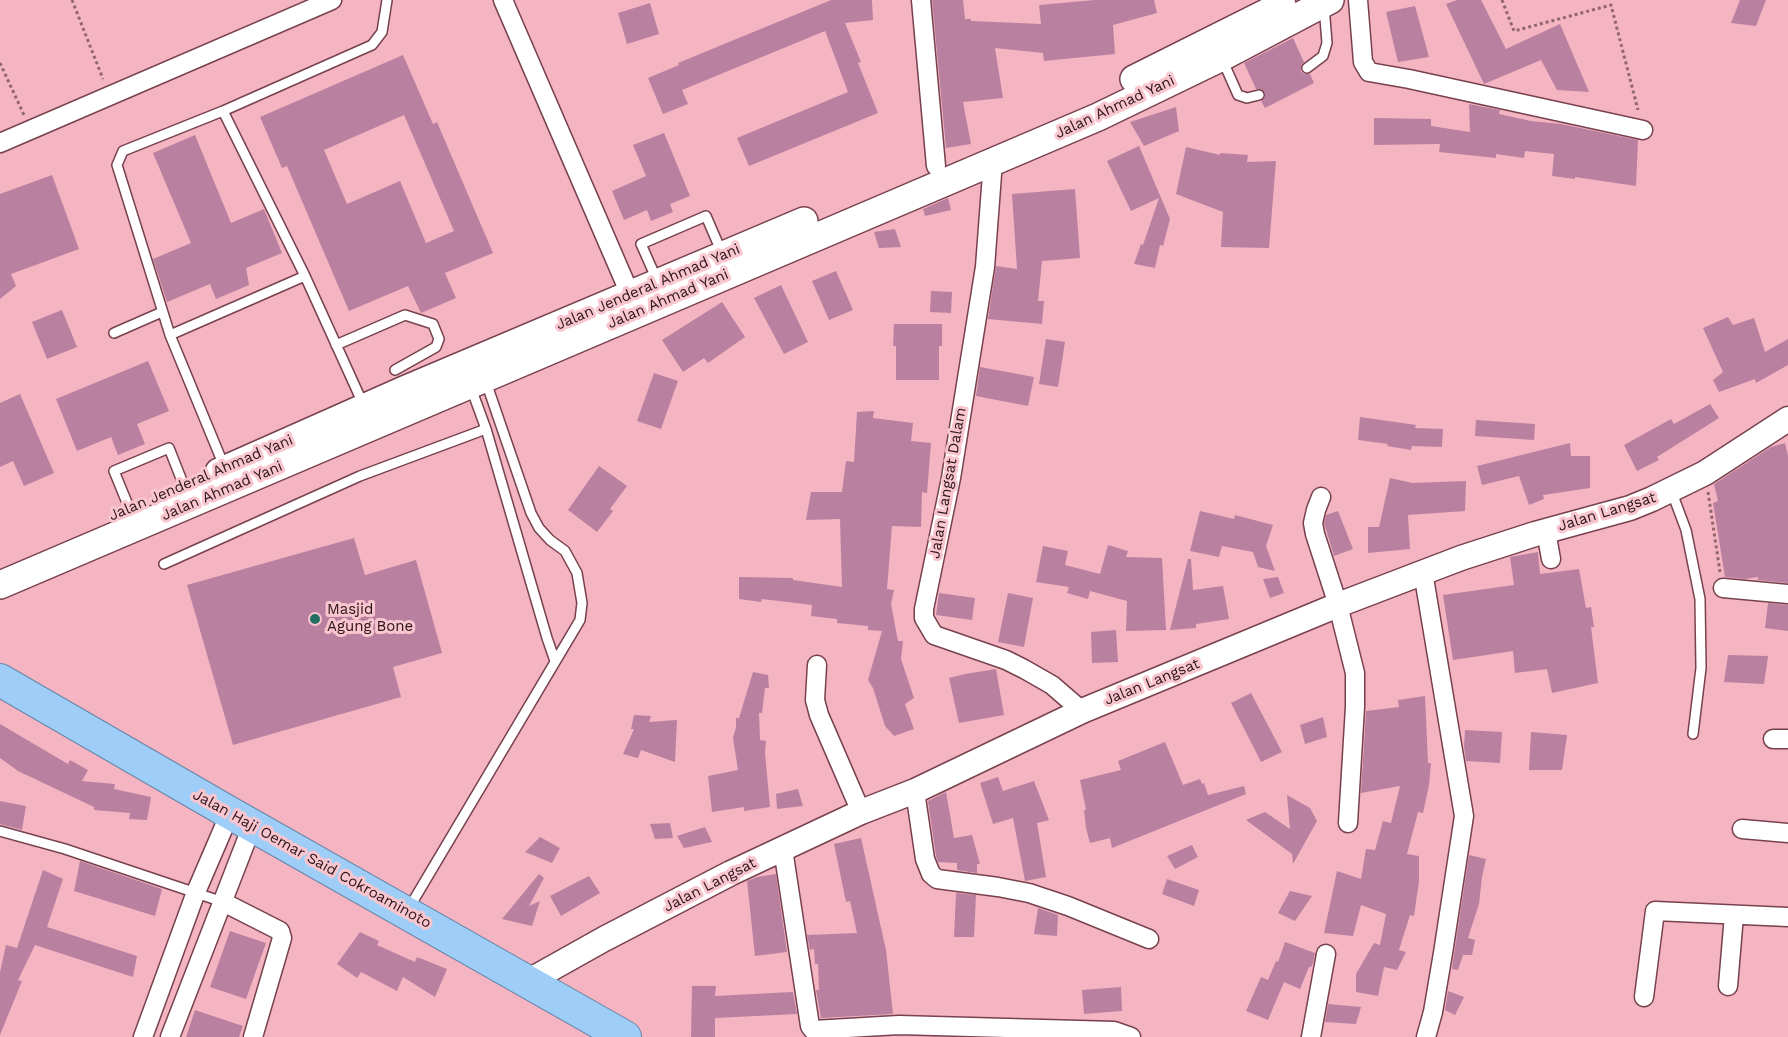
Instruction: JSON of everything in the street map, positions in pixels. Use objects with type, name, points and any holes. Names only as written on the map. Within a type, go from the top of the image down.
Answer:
[{"type":"highway","name":"Jalan Haji Oemar Said Cokroaminoto","points":[[0,680],[625,1037]]},
{"type":"main road","name":"Jalan Jenderal Ahmad Yani","points":[[404,390],[1092,101],[1292,0]]},
{"type":"main road","name":"Jalan Ahmad Yani","points":[[0,585],[229,477],[369,416],[404,390],[477,380],[1098,117],[1222,57],[1327,2]]},
{"type":"main road","name":"Jalan Jenderal Ahmad Yani","points":[[0,565],[184,486],[229,477]]},
{"type":"street","points":[[0,144],[332,0]]},
{"type":"street","points":[[503,0],[630,294]]},
{"type":"street","points":[[921,0],[936,166]]},
{"type":"street","points":[[1358,0],[1363,62],[1368,72],[1644,130]]},
{"type":"street","name":"Jalan Langsat Dalam","points":[[993,161],[985,267],[951,478],[924,618],[934,635],[1006,660],[1036,675],[1052,685],[1082,711]]},
{"type":"street","name":"Jalan Langsat","points":[[529,981],[603,939],[783,849],[861,812],[915,791],[1082,711],[1423,572],[1546,531],[1630,508],[1705,473],[1788,419]]},
{"type":"street","points":[[1321,497],[1315,516],[1315,534],[1338,605],[1355,673],[1348,824]]},
{"type":"street","points":[[1546,531],[1551,559]]},
{"type":"street","points":[[1423,572],[1464,816],[1433,1012],[1426,1037]]},
{"type":"street","points":[[1723,588],[1788,594]]},
{"type":"street","points":[[817,665],[815,700],[819,715],[861,812]]},
{"type":"street","points":[[915,791],[925,859],[931,873],[937,879],[1029,893],[1068,906],[1149,939]]},
{"type":"street","points":[[143,1037],[196,892],[241,819]]},
{"type":"street","points":[[170,1037],[223,902],[241,819]]},
{"type":"street","points":[[1742,828],[1788,833]]},
{"type":"street","points":[[783,849],[810,1026],[813,1030],[899,1025],[1114,1031],[1131,1037]]},
{"type":"street","points":[[223,902],[280,931],[282,938],[253,1037]]},
{"type":"street","points":[[1644,997],[1655,911],[1788,917]]},
{"type":"street","points":[[1728,986],[1734,915]]},
{"type":"street","points":[[1311,1037],[1326,954]]},
{"type":"lane","points":[[229,477],[170,335],[117,165],[123,151],[223,111],[372,45],[382,32],[387,0]]},
{"type":"lane","points":[[1307,68],[1323,56],[1327,43],[1327,2]]},
{"type":"lane","points":[[1222,57],[1238,95],[1247,98],[1258,95]]},
{"type":"lane","points":[[223,111],[305,276],[369,416]]},
{"type":"lane","points":[[658,282],[641,244],[706,216],[723,255]]},
{"type":"lane","points":[[170,335],[305,276]]},
{"type":"lane","points":[[114,333],[162,312]]},
{"type":"lane","points":[[336,345],[405,315],[433,324],[439,339],[436,347],[404,390]]},
{"type":"lane","points":[[477,380],[486,429],[546,638],[555,661]]},
{"type":"lane","points":[[406,912],[580,620],[581,596],[577,573],[565,551],[539,528],[531,513],[477,380]]},
{"type":"lane","points":[[164,564],[360,476],[486,429]]},
{"type":"lane","points":[[130,510],[114,471],[169,448],[184,486]]},
{"type":"lane","points":[[1671,490],[1686,530],[1700,599],[1701,668],[1694,734]]},
{"type":"lane","points":[[0,831],[65,849],[223,902]]},
{"type":"path","points":[[72,0],[109,96]]},
{"type":"path","points":[[1502,0],[1514,31],[1611,5],[1644,130]]},
{"type":"path","points":[[0,63],[31,130]]},
{"type":"path","points":[[1705,473],[1723,588]]},
{"type":"building","points":[[831,0],[872,0],[873,20],[845,23],[878,113],[749,166],[737,138],[848,92],[825,31],[682,90],[688,104],[663,114],[648,78],[679,65],[678,63]]},
{"type":"building","points":[[932,0],[963,0],[965,19],[971,19],[971,21],[1041,24],[1039,5],[1095,0],[1154,0],[1157,13],[1113,25],[1115,54],[1044,61],[1043,53],[995,48],[1003,98],[963,102],[971,144],[946,148]]},
{"type":"building","points":[[1457,0],[1481,0],[1506,49],[1560,24],[1589,92],[1557,90],[1541,60],[1484,84],[1446,4]]},
{"type":"building","points":[[1740,0],[1766,0],[1756,26],[1731,23]]},
{"type":"building","points":[[650,3],[659,34],[627,44],[618,13]]},
{"type":"building","points":[[1415,6],[1429,57],[1398,62],[1386,12]]},
{"type":"building","points":[[1293,38],[1304,62],[1301,72],[1310,74],[1314,83],[1265,108],[1261,101],[1265,93],[1261,89],[1256,89],[1244,63]]},
{"type":"building","points":[[403,55],[433,124],[437,122],[493,253],[445,273],[456,298],[421,313],[408,286],[349,311],[287,166],[282,168],[260,117]],"holes":[[[404,115],[454,231],[426,243],[400,181],[347,204],[324,150]]]},
{"type":"building","points":[[1469,104],[1500,110],[1499,114],[1531,121],[1561,124],[1638,140],[1636,186],[1552,176],[1554,154],[1525,151],[1524,158],[1496,154],[1496,158],[1439,152],[1440,144],[1374,145],[1374,118],[1431,119],[1431,126],[1470,132]]},
{"type":"building","points":[[1176,107],[1179,131],[1144,146],[1130,122]]},
{"type":"building","points":[[664,133],[690,196],[670,204],[673,212],[651,221],[647,210],[624,220],[612,191],[646,176],[633,145]]},
{"type":"building","points":[[195,135],[231,223],[264,209],[282,253],[246,268],[249,285],[216,299],[210,284],[167,302],[153,259],[191,243],[153,153]]},
{"type":"building","points":[[1139,146],[1170,219],[1163,246],[1160,245],[1155,268],[1134,264],[1159,198],[1131,211],[1107,161]]},
{"type":"building","points":[[1186,147],[1220,155],[1220,153],[1248,155],[1247,162],[1276,161],[1269,248],[1221,247],[1223,212],[1176,194]]},
{"type":"building","points":[[52,175],[79,249],[11,274],[16,286],[0,299],[0,194]]},
{"type":"building","points":[[1075,189],[1080,258],[1042,261],[1038,301],[1044,301],[1042,324],[988,319],[996,266],[1017,269],[1012,194]]},
{"type":"building","points":[[948,198],[951,210],[925,216],[923,209]]},
{"type":"building","points":[[895,229],[901,247],[879,248],[874,232]]},
{"type":"building","points":[[836,271],[853,310],[829,320],[812,281]]},
{"type":"building","points":[[781,285],[808,342],[784,354],[754,298]]},
{"type":"building","points":[[931,291],[952,292],[951,313],[930,312]]},
{"type":"building","points":[[722,302],[745,337],[708,363],[704,358],[683,372],[662,340]]},
{"type":"building","points":[[62,310],[77,347],[47,359],[32,322]]},
{"type":"building","points":[[1728,317],[1733,325],[1754,318],[1765,352],[1788,339],[1788,365],[1756,383],[1755,379],[1719,392],[1713,380],[1723,372],[1703,328]]},
{"type":"building","points":[[894,324],[942,324],[942,346],[939,346],[939,380],[896,380]]},
{"type":"building","points":[[1046,339],[1065,342],[1058,387],[1039,384]]},
{"type":"building","points":[[148,361],[169,411],[137,424],[145,444],[118,455],[111,437],[77,451],[56,399]]},
{"type":"building","points":[[980,367],[1034,377],[1028,406],[976,396]]},
{"type":"building","points":[[654,373],[678,381],[661,429],[637,421]]},
{"type":"building","points":[[20,394],[54,473],[24,486],[13,461],[0,467],[0,403]]},
{"type":"building","points":[[1710,404],[1719,418],[1657,457],[1659,460],[1637,471],[1624,445],[1671,419],[1674,424]]},
{"type":"building","points":[[874,411],[873,418],[913,423],[911,441],[931,443],[927,493],[922,492],[921,527],[892,526],[887,589],[894,590],[891,604],[898,641],[903,641],[901,659],[914,698],[905,704],[914,729],[894,736],[885,726],[873,688],[868,680],[882,631],[868,630],[868,626],[837,623],[837,619],[811,616],[812,605],[762,599],[761,602],[739,599],[739,577],[793,578],[793,580],[842,587],[840,519],[806,520],[811,492],[842,492],[846,461],[854,462],[857,412]]},
{"type":"building","points":[[1360,417],[1416,425],[1415,428],[1443,429],[1442,447],[1412,446],[1411,450],[1358,440]]},
{"type":"building","points":[[1476,420],[1535,424],[1534,440],[1475,436]]},
{"type":"building","points":[[1570,443],[1571,456],[1590,456],[1590,488],[1543,495],[1544,499],[1529,505],[1519,476],[1482,485],[1477,466]]},
{"type":"building","points":[[1785,443],[1788,456],[1788,583],[1758,580],[1758,577],[1745,579],[1725,577],[1713,503],[1718,501],[1714,484],[1771,447]]},
{"type":"building","points":[[599,466],[627,486],[610,509],[613,511],[597,532],[568,510]]},
{"type":"building","points":[[1390,478],[1412,483],[1466,481],[1465,511],[1408,515],[1410,549],[1368,553],[1368,527],[1379,527]]},
{"type":"building","points":[[1200,511],[1234,519],[1235,515],[1273,525],[1266,546],[1275,571],[1258,567],[1253,552],[1222,546],[1219,557],[1190,551]]},
{"type":"building","points":[[1338,511],[1353,549],[1334,556],[1324,523],[1326,515]]},
{"type":"building","name":"Masjid Agung Bone","points":[[354,538],[365,575],[416,560],[442,653],[393,667],[401,697],[233,745],[187,585]]},
{"type":"building","points":[[1108,545],[1128,551],[1126,557],[1162,558],[1166,630],[1126,631],[1127,601],[1090,591],[1088,599],[1067,593],[1069,587],[1036,582],[1043,546],[1068,551],[1065,565],[1100,574]]},
{"type":"building","points":[[1538,552],[1540,574],[1579,569],[1586,608],[1591,607],[1594,627],[1591,627],[1598,683],[1552,693],[1547,669],[1515,673],[1513,651],[1453,660],[1443,595],[1514,585],[1510,557]]},
{"type":"building","points":[[1188,559],[1191,559],[1193,590],[1223,586],[1229,619],[1196,624],[1196,628],[1170,630]]},
{"type":"building","points":[[1278,577],[1284,593],[1270,598],[1263,579]]},
{"type":"building","points":[[939,593],[975,598],[972,620],[936,615]]},
{"type":"building","points":[[1008,593],[1033,598],[1024,647],[998,642]]},
{"type":"building","points":[[1768,603],[1788,605],[1788,631],[1765,628]]},
{"type":"building","points":[[1116,630],[1118,662],[1092,663],[1091,632]]},
{"type":"building","points":[[1728,655],[1768,656],[1764,684],[1724,682]]},
{"type":"building","points":[[996,669],[1004,715],[959,723],[949,678]]},
{"type":"building","points":[[753,672],[768,675],[769,688],[765,688],[762,713],[759,713],[760,740],[766,741],[770,807],[744,811],[744,807],[712,812],[708,776],[738,770],[733,738],[736,718],[739,718]]},
{"type":"building","points":[[1251,693],[1282,752],[1261,762],[1231,703]]},
{"type":"building","points":[[1425,696],[1428,763],[1431,763],[1423,813],[1418,812],[1407,854],[1419,856],[1419,881],[1414,916],[1410,915],[1399,950],[1406,952],[1397,970],[1384,967],[1378,996],[1356,992],[1356,974],[1374,943],[1380,945],[1386,914],[1361,905],[1353,936],[1324,933],[1337,871],[1361,879],[1366,849],[1375,850],[1383,821],[1391,823],[1400,786],[1361,793],[1366,711],[1399,707],[1398,700]]},
{"type":"building","points":[[634,715],[651,716],[649,722],[677,720],[675,762],[641,750],[638,758],[623,754],[634,729],[631,729]]},
{"type":"building","points":[[1323,717],[1327,737],[1305,744],[1300,725]]},
{"type":"building","points":[[0,724],[68,764],[70,760],[88,770],[82,781],[115,784],[114,789],[151,797],[147,820],[129,819],[130,813],[94,810],[94,807],[18,771],[0,758]]},
{"type":"building","points":[[1465,730],[1502,732],[1500,763],[1466,761]]},
{"type":"building","points":[[1531,732],[1567,735],[1562,770],[1529,770]]},
{"type":"building","points":[[1165,742],[1183,785],[1200,779],[1208,795],[1244,786],[1246,794],[1112,848],[1110,838],[1090,843],[1080,780],[1121,770],[1118,761]]},
{"type":"building","points":[[998,777],[1003,791],[1034,781],[1049,820],[1037,823],[1046,877],[1025,881],[1013,818],[993,824],[980,783]]},
{"type":"building","points":[[798,789],[803,806],[777,809],[776,794]]},
{"type":"building","points":[[946,792],[954,838],[972,835],[980,864],[977,864],[977,873],[957,870],[957,863],[938,862],[928,801]]},
{"type":"building","points":[[1287,795],[1310,808],[1317,821],[1293,864],[1292,854],[1246,820],[1265,812],[1290,829]]},
{"type":"building","points":[[0,801],[26,806],[22,830],[0,824]]},
{"type":"building","points":[[670,823],[673,838],[655,839],[650,824]]},
{"type":"building","points":[[705,827],[712,842],[684,848],[677,836]]},
{"type":"building","points":[[540,837],[560,848],[552,863],[525,852]]},
{"type":"building","points":[[861,838],[886,950],[893,1014],[821,1018],[816,990],[819,990],[818,964],[815,964],[814,949],[810,950],[807,935],[857,933],[850,901],[846,902],[834,844]]},
{"type":"building","points":[[1192,845],[1198,857],[1175,869],[1167,856]]},
{"type":"building","points":[[1469,855],[1486,859],[1479,904],[1468,938],[1475,940],[1472,955],[1463,955],[1458,970],[1452,969]]},
{"type":"building","points":[[80,861],[162,889],[155,916],[74,891]]},
{"type":"building","points":[[43,870],[63,879],[47,927],[137,956],[133,977],[35,945],[18,980],[22,981],[0,1035],[0,972],[6,945],[17,948]]},
{"type":"building","points":[[539,874],[544,878],[529,906],[540,901],[532,926],[502,919]]},
{"type":"building","points":[[776,874],[787,952],[755,956],[747,881]]},
{"type":"building","points":[[589,876],[600,893],[561,916],[550,896]]},
{"type":"building","points":[[1167,879],[1199,890],[1194,906],[1162,894]]},
{"type":"building","points":[[1290,891],[1312,896],[1295,921],[1278,913]]},
{"type":"building","points":[[956,893],[976,895],[974,937],[954,937]]},
{"type":"building","points":[[1038,908],[1058,915],[1057,936],[1034,934]]},
{"type":"building","points":[[230,931],[266,943],[246,999],[210,987]]},
{"type":"building","points":[[360,932],[379,941],[377,945],[415,962],[417,957],[447,969],[435,997],[403,977],[397,991],[361,972],[357,978],[337,964]]},
{"type":"building","points":[[1285,942],[1315,953],[1313,963],[1300,989],[1284,982],[1268,1020],[1246,1011],[1261,977],[1268,980]]},
{"type":"building","points":[[692,986],[716,986],[715,996],[793,992],[797,1014],[715,1018],[715,1037],[691,1037]]},
{"type":"building","points":[[1121,987],[1122,1011],[1084,1014],[1082,990]]},
{"type":"building","points":[[1448,991],[1464,997],[1455,1015],[1445,1010]]},
{"type":"building","points":[[1328,1004],[1361,1007],[1356,1024],[1325,1022]]},
{"type":"building","points":[[195,1010],[243,1026],[239,1037],[186,1037]]},
{"type":"place","name":"Masjid Agung Bone","points":[[315,619]]}]
